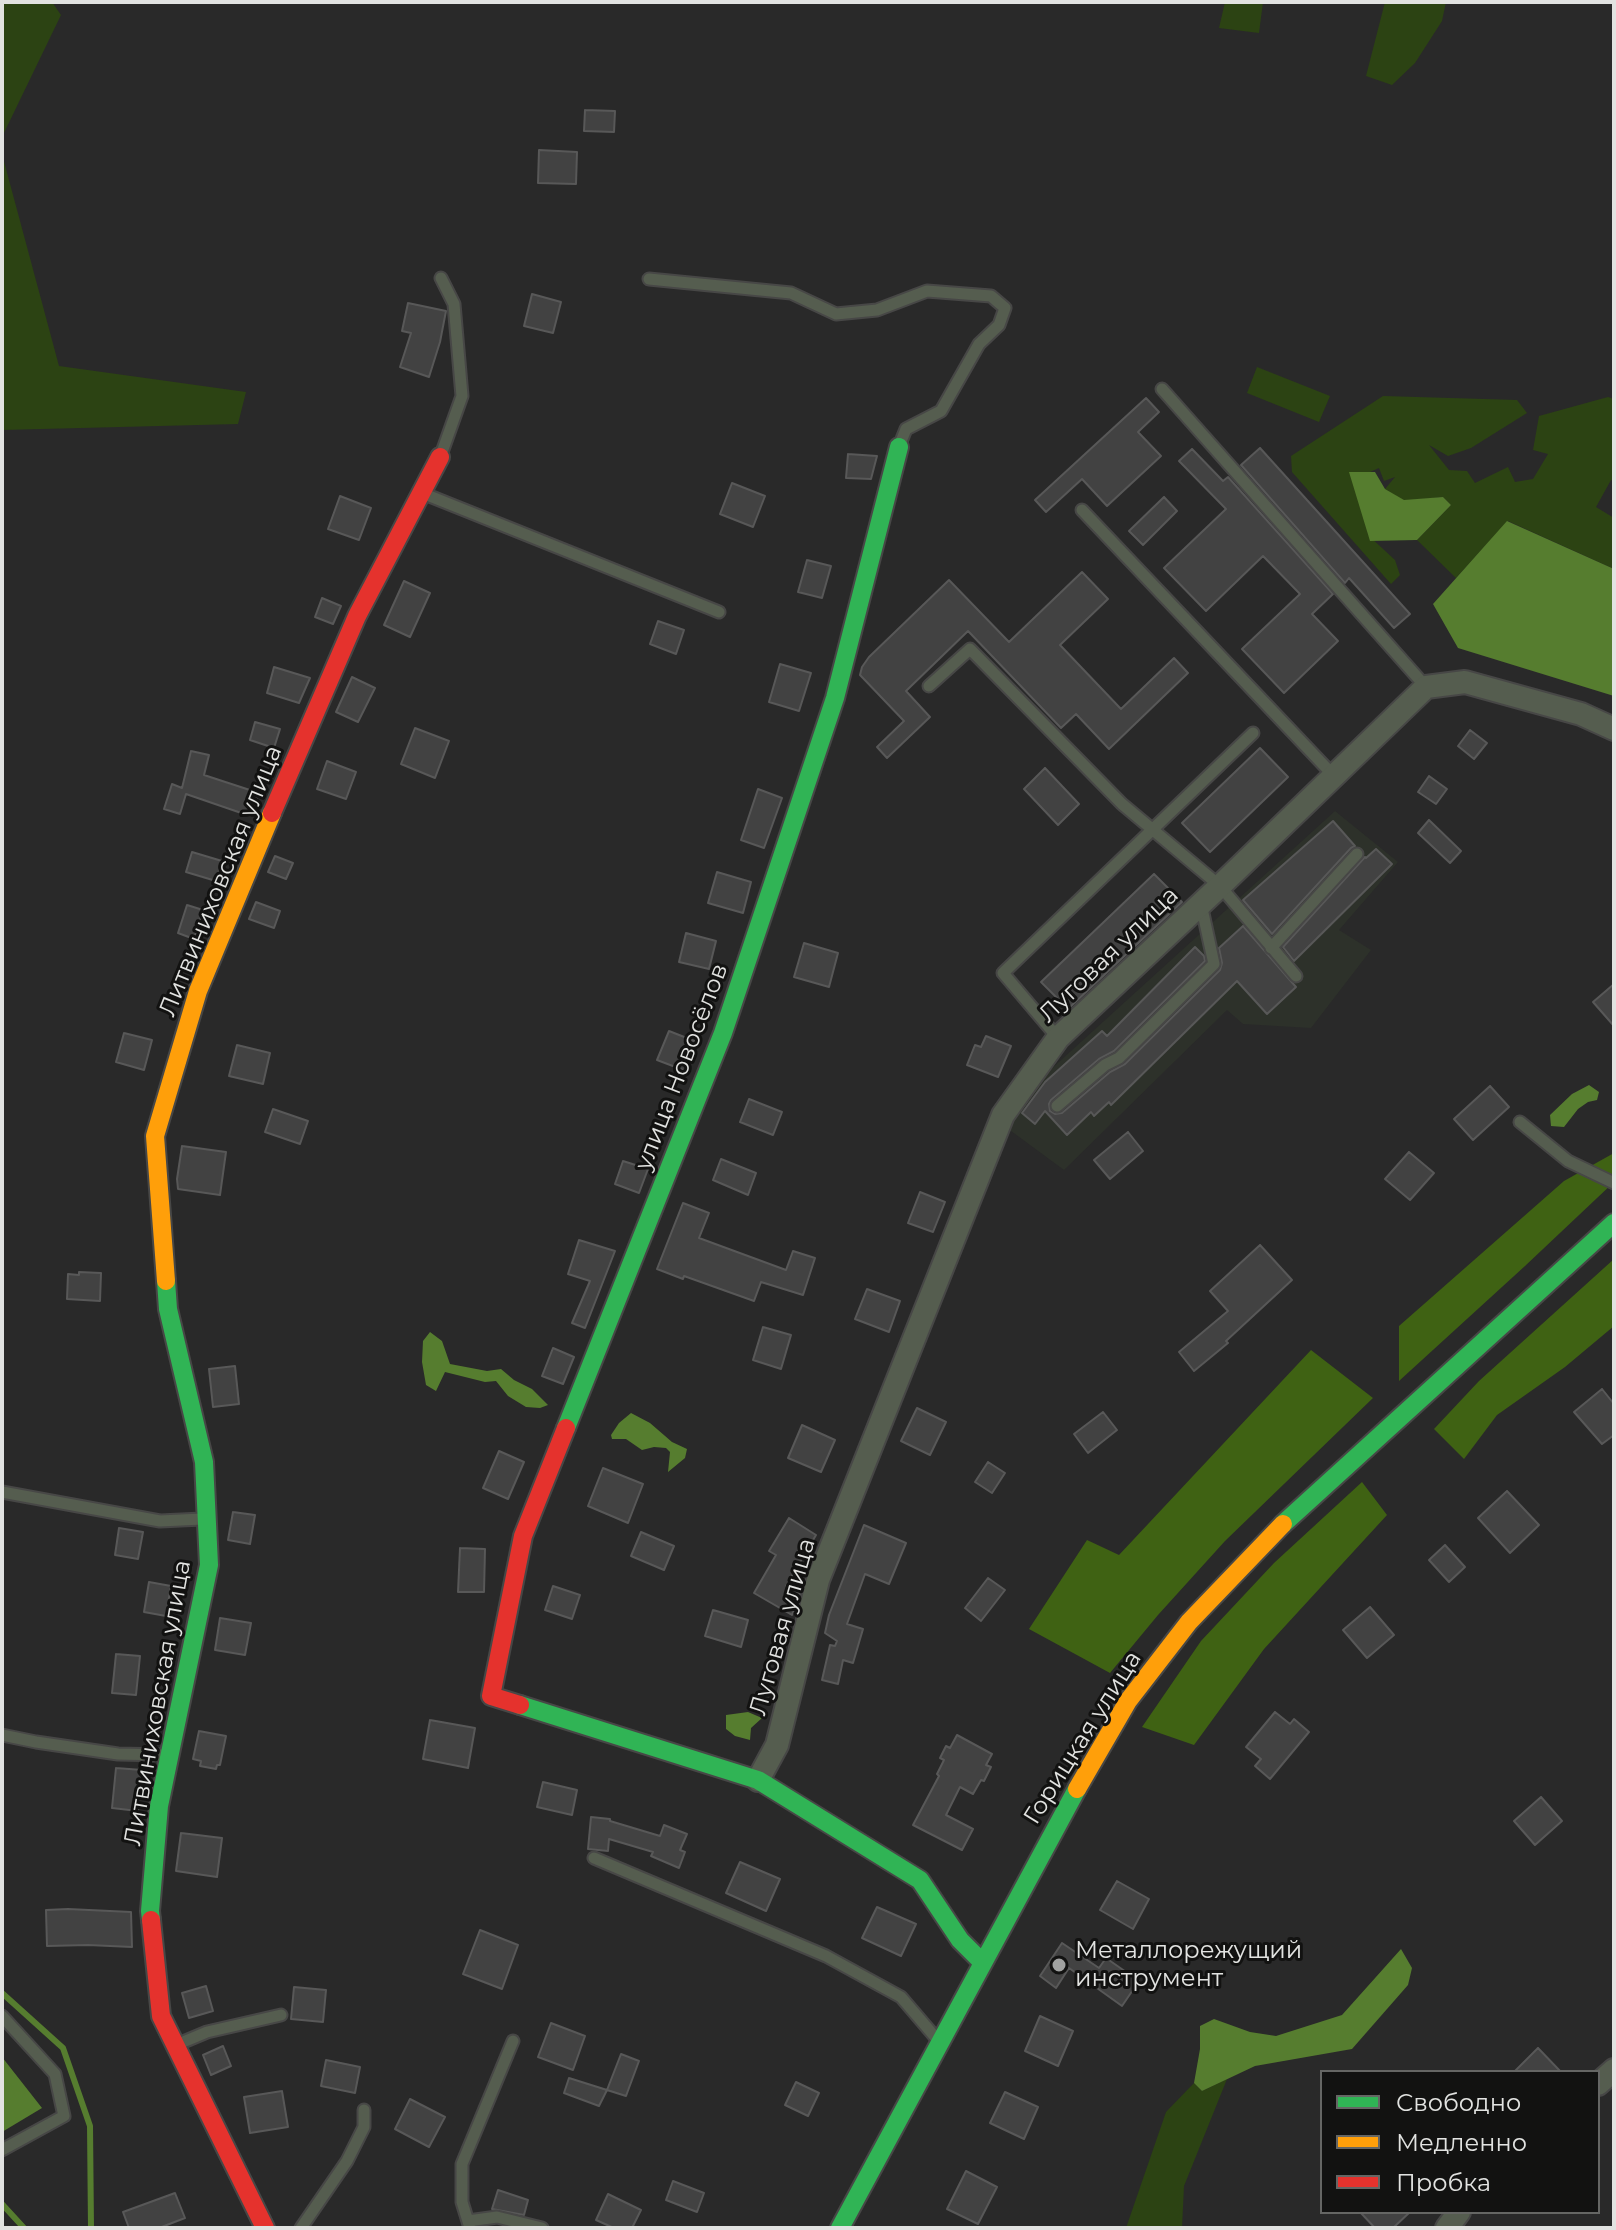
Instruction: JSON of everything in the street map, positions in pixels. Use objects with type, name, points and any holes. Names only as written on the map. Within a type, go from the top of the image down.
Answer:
[{"type":"street","name":"улица Новосёлов","points":[[758,1780],[491,1696],[523,1536],[723,1033],[835,698],[899,447]]},
{"type":"street","name":"Литвиниховская улица","points":[[265,2228],[161,2016],[150,1911],[159,1806],[209,1565],[204,1462],[168,1309],[155,1136],[198,991],[265,830],[357,616],[440,457]]},
{"type":"street","points":[[1426,687],[1465,682],[1581,714],[1614,729]]},
{"type":"street","name":"Луговая улица","points":[[758,1780],[777,1745],[818,1580],[1003,1115],[1058,1038],[1426,687]]},
{"type":"street","name":"Горицкая улица","points":[[840,2228],[1058,1820],[1122,1711],[1189,1622],[1288,1519],[1614,1223]]},
{"type":"street","points":[[758,1780],[920,1880],[960,1940],[981,1961]]},
{"type":"lane","points":[[440,457],[462,396],[454,304],[441,278]]},
{"type":"lane","points":[[649,279],[791,293],[836,314],[877,310],[927,291],[991,296],[1005,308],[999,325],[979,344],[941,411],[906,429],[899,447]]},
{"type":"lane","points":[[1162,389],[1426,687]]},
{"type":"lane","points":[[421,493],[719,612]]},
{"type":"lane","points":[[1082,510],[1334,776]]},
{"type":"lane","points":[[929,686],[970,649],[1122,804],[1220,886],[1296,976]]},
{"type":"lane","points":[[1058,1038],[1003,973],[1253,733]]},
{"type":"lane","points":[[1271,948],[1357,854]]},
{"type":"lane","points":[[1057,1106],[1105,1065],[1119,1058],[1214,964],[1201,903]]},
{"type":"lane","points":[[1520,1122],[1568,1161],[1614,1183]]},
{"type":"lane","points":[[2,1492],[160,1521],[207,1518]]},
{"type":"lane","points":[[2,1735],[118,1754],[170,1755]]},
{"type":"lane","points":[[594,1858],[826,1956],[901,1997],[939,2041]]},
{"type":"lane","points":[[175,2045],[207,2032],[281,2015]]},
{"type":"lane","points":[[2,2016],[55,2074],[64,2116],[2,2150]]},
{"type":"lane","points":[[513,2041],[462,2164],[462,2202],[469,2225],[497,2217],[542,2228]]},
{"type":"lane","points":[[301,2228],[347,2161],[364,2127],[364,2110]]},
{"type":"shaded area","points":[[2,2],[52,2],[61,15],[2,137]]},
{"type":"shaded area","points":[[1225,2],[1263,2],[1259,33],[1219,28]]},
{"type":"shaded area","points":[[1385,2],[1446,2],[1442,21],[1415,63],[1392,85],[1366,76]]},
{"type":"shaded area","points":[[2,154],[59,366],[246,392],[238,424],[2,430]]},
{"type":"shaded area","points":[[1257,367],[1330,396],[1319,422],[1247,393]]},
{"type":"shaded area","points":[[1383,396],[1517,400],[1527,413],[1471,448],[1448,456],[1429,445],[1449,470],[1467,471],[1475,483],[1508,467],[1515,482],[1533,479],[1548,454],[1533,450],[1539,416],[1608,397],[1614,399],[1614,481],[1611,480],[1596,507],[1614,518],[1614,569],[1508,521],[1456,578],[1417,540],[1451,505],[1443,497],[1404,501],[1385,489],[1395,477],[1384,481],[1379,468],[1361,476],[1368,535],[1395,560],[1400,575],[1391,584],[1292,472],[1291,456]]},
{"type":"shaded area","points":[[1349,472],[1375,472],[1385,489],[1404,500],[1443,497],[1451,505],[1417,540],[1370,541]]},
{"type":"shaded area","points":[[1507,521],[1614,569],[1614,696],[1458,648],[1433,604]]},
{"type":"shaded area","points":[[1335,811],[1398,862],[1339,930],[1371,950],[1311,1028],[1243,1024],[1227,1010],[1064,1170],[1007,1128],[1038,1081]]},
{"type":"shaded area","points":[[1589,1085],[1599,1092],[1597,1100],[1578,1109],[1564,1127],[1551,1126],[1550,1115],[1572,1094]]},
{"type":"shaded area","points":[[1614,1153],[1614,1182],[1399,1381],[1399,1326],[1564,1181]]},
{"type":"shaded area","points":[[1614,1259],[1614,1326],[1565,1367],[1497,1415],[1464,1459],[1434,1429],[1479,1381]]},
{"type":"shaded area","points":[[430,1332],[442,1341],[450,1364],[487,1371],[501,1369],[532,1389],[548,1405],[526,1407],[508,1396],[496,1381],[485,1382],[445,1372],[436,1391],[426,1385],[422,1362],[423,1341]]},
{"type":"shaded area","points":[[1311,1350],[1373,1398],[1225,1541],[1110,1673],[1029,1629],[1087,1540],[1119,1555]]},
{"type":"shaded area","points":[[631,1413],[687,1449],[685,1458],[668,1472],[670,1452],[666,1448],[642,1450],[626,1439],[612,1439],[611,1435],[619,1423]]},
{"type":"shaded area","points":[[1362,1482],[1387,1515],[1264,1649],[1194,1745],[1142,1727],[1201,1641],[1274,1563]]},
{"type":"shaded area","points":[[748,1712],[762,1718],[751,1728],[750,1740],[735,1736],[726,1729],[726,1715]]},
{"type":"shaded area","points":[[1401,1949],[1412,1968],[1408,1985],[1352,2049],[1255,2066],[1202,2091],[1194,2083],[1200,2049],[1200,2026],[1214,2019],[1250,2032],[1276,2036],[1342,2015]]},
{"type":"shaded area","points":[[2,2057],[42,2108],[2,2132]]},
{"type":"shaded area","points":[[1227,2079],[1184,2186],[1182,2228],[1126,2228],[1166,2112],[1194,2083],[1202,2091]]},
{"type":"building","points":[[585,110],[615,111],[614,132],[584,131]]},
{"type":"building","points":[[539,150],[577,152],[576,184],[538,183]]},
{"type":"building","points":[[532,294],[561,302],[553,333],[524,326]]},
{"type":"building","points":[[408,303],[446,311],[429,377],[400,367],[411,333],[402,331]]},
{"type":"building","points":[[1146,398],[1159,412],[1138,432],[1161,456],[1107,506],[1082,479],[1046,512],[1035,500]]},
{"type":"building","points":[[1260,448],[1410,614],[1394,628],[1349,578],[1345,583],[1241,465]]},
{"type":"building","points":[[1192,449],[1223,481],[1228,477],[1333,594],[1312,614],[1338,641],[1284,693],[1242,649],[1300,594],[1263,556],[1206,611],[1164,568],[1226,509],[1179,461]]},
{"type":"building","points":[[848,454],[877,456],[871,479],[846,478]]},
{"type":"building","points":[[732,483],[765,496],[753,527],[720,514]]},
{"type":"building","points":[[340,496],[371,508],[359,540],[328,529]]},
{"type":"building","points":[[1164,497],[1177,511],[1143,545],[1129,531]]},
{"type":"building","points":[[807,560],[831,566],[822,598],[798,592]]},
{"type":"building","points":[[1082,572],[1108,599],[1060,645],[1121,709],[1174,658],[1188,673],[1109,749],[1076,714],[1061,728],[968,631],[906,691],[930,717],[887,758],[877,747],[904,721],[860,675],[862,667],[949,580],[1009,642]]},
{"type":"building","points":[[404,581],[430,593],[410,637],[384,625]]},
{"type":"building","points":[[322,598],[341,606],[333,624],[315,617]]},
{"type":"building","points":[[658,621],[684,630],[676,654],[650,644]]},
{"type":"building","points":[[780,664],[811,673],[799,711],[769,702]]},
{"type":"building","points":[[274,667],[310,678],[299,703],[267,693]]},
{"type":"building","points":[[352,677],[375,688],[358,722],[336,712]]},
{"type":"building","points":[[255,722],[280,729],[274,748],[250,740]]},
{"type":"building","points":[[415,728],[449,741],[435,778],[401,764]]},
{"type":"building","points":[[1470,730],[1487,743],[1474,759],[1458,746]]},
{"type":"building","points":[[1260,748],[1288,777],[1210,852],[1182,823]]},
{"type":"building","points":[[191,751],[209,755],[204,775],[259,793],[250,816],[186,794],[180,814],[164,809],[172,784],[182,788]]},
{"type":"building","points":[[327,761],[356,772],[346,799],[317,789]]},
{"type":"building","points":[[1045,768],[1079,804],[1058,825],[1024,789]]},
{"type":"building","points":[[1429,776],[1447,789],[1436,804],[1418,792]]},
{"type":"building","points":[[758,789],[782,798],[764,848],[741,840]]},
{"type":"building","points":[[1429,820],[1461,851],[1450,863],[1418,833]]},
{"type":"building","points":[[1333,821],[1355,846],[1272,934],[1243,900]]},
{"type":"building","points":[[1376,849],[1392,864],[1294,961],[1283,947],[1365,857]]},
{"type":"building","points":[[192,852],[222,861],[216,881],[186,872]]},
{"type":"building","points":[[275,856],[293,863],[286,879],[268,872]]},
{"type":"building","points":[[717,872],[751,882],[743,913],[708,903]]},
{"type":"building","points":[[1154,874],[1182,902],[1068,1009],[1041,982]]},
{"type":"building","points":[[256,902],[280,911],[274,928],[249,919]]},
{"type":"building","points":[[187,905],[203,910],[194,939],[178,933]]},
{"type":"building","points":[[1243,926],[1296,987],[1267,1014],[1237,981],[1111,1105],[1109,1102],[1094,1116],[1091,1112],[1067,1135],[1045,1111],[1035,1124],[1022,1113],[1045,1082],[1102,1031],[1107,1036],[1195,947],[1205,961],[1114,1051],[1099,1059],[1051,1100],[1050,1111],[1062,1113],[1110,1072],[1125,1064],[1220,970],[1219,948]]},
{"type":"building","points":[[686,933],[716,941],[709,969],[679,962]]},
{"type":"building","points":[[804,943],[838,953],[829,987],[794,977]]},
{"type":"building","points":[[1614,984],[1614,1026],[1593,1002]]},
{"type":"building","points":[[669,1031],[697,1042],[686,1071],[657,1060]]},
{"type":"building","points":[[124,1033],[152,1040],[144,1070],[116,1062]]},
{"type":"building","points":[[986,1036],[1011,1046],[998,1077],[967,1065],[975,1045],[981,1047]]},
{"type":"building","points":[[237,1045],[270,1053],[263,1084],[229,1076]]},
{"type":"building","points":[[1490,1086],[1509,1107],[1473,1140],[1454,1119]]},
{"type":"building","points":[[749,1099],[782,1112],[773,1135],[740,1122]]},
{"type":"building","points":[[273,1109],[308,1121],[300,1144],[265,1132]]},
{"type":"building","points":[[1128,1132],[1143,1151],[1110,1179],[1094,1160]]},
{"type":"building","points":[[182,1146],[226,1152],[220,1195],[178,1189]]},
{"type":"building","points":[[1409,1152],[1434,1173],[1410,1200],[1385,1179]]},
{"type":"building","points":[[721,1159],[756,1173],[748,1195],[713,1180]]},
{"type":"building","points":[[623,1161],[648,1169],[639,1193],[615,1184]]},
{"type":"building","points":[[920,1192],[945,1202],[933,1232],[908,1223]]},
{"type":"building","points":[[683,1203],[709,1213],[699,1238],[786,1270],[793,1251],[815,1258],[803,1295],[761,1282],[754,1301],[657,1269]]},
{"type":"building","points":[[579,1240],[615,1251],[585,1328],[572,1323],[590,1281],[568,1274]]},
{"type":"building","points":[[1260,1245],[1292,1280],[1226,1341],[1228,1343],[1194,1371],[1179,1352],[1228,1311],[1210,1291]]},
{"type":"building","points":[[79,1272],[101,1273],[100,1301],[67,1299],[68,1274],[79,1275]]},
{"type":"building","points":[[867,1289],[900,1301],[889,1332],[855,1319]]},
{"type":"building","points":[[763,1327],[791,1335],[781,1369],[753,1360]]},
{"type":"building","points":[[553,1348],[574,1357],[563,1384],[542,1376]]},
{"type":"building","points":[[235,1366],[239,1404],[213,1407],[209,1369]]},
{"type":"building","points":[[1602,1389],[1614,1404],[1614,1435],[1602,1444],[1574,1412]]},
{"type":"building","points":[[917,1408],[946,1422],[930,1455],[901,1441]]},
{"type":"building","points":[[1103,1412],[1117,1430],[1088,1453],[1074,1434]]},
{"type":"building","points":[[802,1425],[835,1440],[821,1472],[788,1458]]},
{"type":"building","points":[[499,1451],[524,1462],[508,1499],[483,1488]]},
{"type":"building","points":[[988,1462],[1005,1473],[992,1493],[975,1482]]},
{"type":"building","points":[[603,1468],[643,1484],[628,1523],[588,1506]]},
{"type":"building","points":[[1507,1491],[1539,1525],[1510,1553],[1478,1518]]},
{"type":"building","points":[[233,1512],[255,1515],[250,1544],[228,1540]]},
{"type":"building","points":[[789,1518],[816,1535],[786,1586],[800,1594],[792,1615],[754,1593],[776,1555],[769,1551]]},
{"type":"building","points":[[864,1525],[906,1543],[889,1584],[865,1574],[847,1624],[863,1629],[853,1663],[843,1660],[838,1684],[822,1680],[830,1645],[835,1646],[837,1641],[825,1633]]},
{"type":"building","points":[[119,1528],[143,1532],[138,1559],[115,1555]]},
{"type":"building","points":[[641,1532],[674,1546],[664,1570],[631,1556]]},
{"type":"building","points":[[1445,1545],[1465,1567],[1449,1582],[1429,1560]]},
{"type":"building","points":[[460,1548],[485,1549],[484,1592],[458,1592]]},
{"type":"building","points":[[988,1578],[1005,1590],[981,1621],[965,1608]]},
{"type":"building","points":[[149,1582],[171,1586],[166,1616],[144,1612]]},
{"type":"building","points":[[553,1586],[580,1595],[572,1619],[545,1610]]},
{"type":"building","points":[[1370,1607],[1394,1635],[1367,1658],[1343,1630]]},
{"type":"building","points":[[713,1610],[748,1620],[741,1647],[705,1636]]},
{"type":"building","points":[[220,1618],[251,1623],[245,1655],[215,1650]]},
{"type":"building","points":[[116,1654],[140,1656],[136,1695],[112,1693]]},
{"type":"building","points":[[1275,1712],[1290,1724],[1294,1719],[1309,1732],[1270,1779],[1255,1766],[1261,1759],[1246,1747]]},
{"type":"building","points":[[430,1720],[475,1728],[468,1768],[423,1759]]},
{"type":"building","points":[[199,1731],[226,1736],[220,1765],[216,1769],[200,1766],[201,1761],[193,1759]]},
{"type":"building","points":[[957,1735],[992,1754],[986,1765],[991,1767],[984,1781],[981,1780],[973,1794],[960,1787],[946,1815],[973,1829],[962,1850],[913,1825],[939,1776],[937,1774],[944,1760],[940,1758]]},
{"type":"building","points":[[116,1768],[142,1770],[138,1811],[112,1808]]},
{"type":"building","points":[[543,1782],[577,1790],[572,1815],[537,1807]]},
{"type":"building","points":[[1541,1797],[1562,1821],[1535,1845],[1514,1821]]},
{"type":"building","points":[[591,1817],[610,1819],[660,1836],[664,1825],[687,1834],[680,1850],[685,1852],[679,1868],[651,1856],[653,1852],[609,1839],[608,1851],[588,1849]]},
{"type":"building","points":[[181,1833],[222,1838],[217,1877],[176,1871]]},
{"type":"building","points":[[740,1862],[780,1879],[766,1911],[726,1893]]},
{"type":"building","points":[[1117,1881],[1149,1899],[1133,1929],[1100,1910]]},
{"type":"building","points":[[877,1907],[916,1924],[901,1956],[862,1938]]},
{"type":"building","points":[[46,1910],[131,1912],[132,1947],[47,1946]]},
{"type":"building","points":[[480,1930],[518,1945],[502,1989],[463,1974]]},
{"type":"building","points":[[1062,1943],[1099,1968],[1106,1958],[1139,1981],[1122,2006],[1069,1968],[1056,1988],[1040,1976]]},
{"type":"building","points":[[206,1986],[213,2011],[189,2018],[182,1993]]},
{"type":"building","points":[[294,1987],[326,1990],[323,2022],[291,2019]]},
{"type":"building","points":[[1040,2016],[1073,2031],[1058,2066],[1025,2051]]},
{"type":"building","points":[[551,2023],[585,2036],[573,2070],[538,2057]]},
{"type":"building","points":[[223,2046],[231,2066],[211,2075],[203,2055]]},
{"type":"building","points":[[1538,2048],[1559,2070],[1516,2070]]},
{"type":"building","points":[[621,2054],[639,2061],[626,2096],[607,2090]]},
{"type":"building","points":[[326,2060],[360,2067],[355,2093],[321,2086]]},
{"type":"building","points":[[569,2078],[607,2090],[599,2106],[564,2093]]},
{"type":"building","points":[[796,2082],[819,2093],[808,2116],[785,2105]]},
{"type":"building","points":[[282,2091],[288,2127],[250,2133],[244,2097]]},
{"type":"building","points":[[1005,2092],[1038,2107],[1024,2139],[990,2123]]},
{"type":"building","points":[[410,2099],[445,2117],[429,2147],[395,2129]]},
{"type":"building","points":[[966,2171],[997,2187],[978,2224],[947,2209]]},
{"type":"building","points":[[673,2181],[704,2193],[697,2212],[666,2200]]},
{"type":"building","points":[[498,2190],[528,2200],[524,2215],[492,2209]]},
{"type":"building","points":[[175,2193],[185,2218],[159,2228],[129,2228],[123,2212]]},
{"type":"building","points":[[608,2194],[641,2210],[632,2228],[614,2228],[596,2220]]},
{"type":"building","points":[[1362,2214],[1408,2214],[1393,2228],[1375,2228]]},
{"type":"waterway","points":[[2,1993],[63,2048],[90,2126],[91,2228]]},
{"type":"waterway","points":[[2,2204],[24,2228]]},
{"type":"traffic: fast","points":[[566,1428],[723,1033],[835,698],[899,447]]},
{"type":"traffic: fast","points":[[1283,1524],[1614,1223]]},
{"type":"traffic: fast","points":[[151,1920],[159,1806],[209,1565],[204,1462],[168,1309],[166,1281]]},
{"type":"traffic: fast","points":[[520,1705],[758,1780],[920,1880],[960,1940],[981,1961]]},
{"type":"traffic: fast","points":[[840,2228],[1077,1789]]},
{"type":"traffic: slow","points":[[166,1281],[155,1136],[198,991],[272,813]]},
{"type":"traffic: slow","points":[[1077,1789],[1128,1701],[1189,1622],[1283,1524]]},
{"type":"traffic: jam","points":[[272,813],[357,616],[440,457]]},
{"type":"traffic: jam","points":[[520,1705],[491,1696],[523,1536],[566,1428]]},
{"type":"traffic: jam","points":[[151,1920],[161,2016],[265,2228]]},
{"type":"place","name":"Металлорежущий инструмент","points":[[1059,1965]]}]
